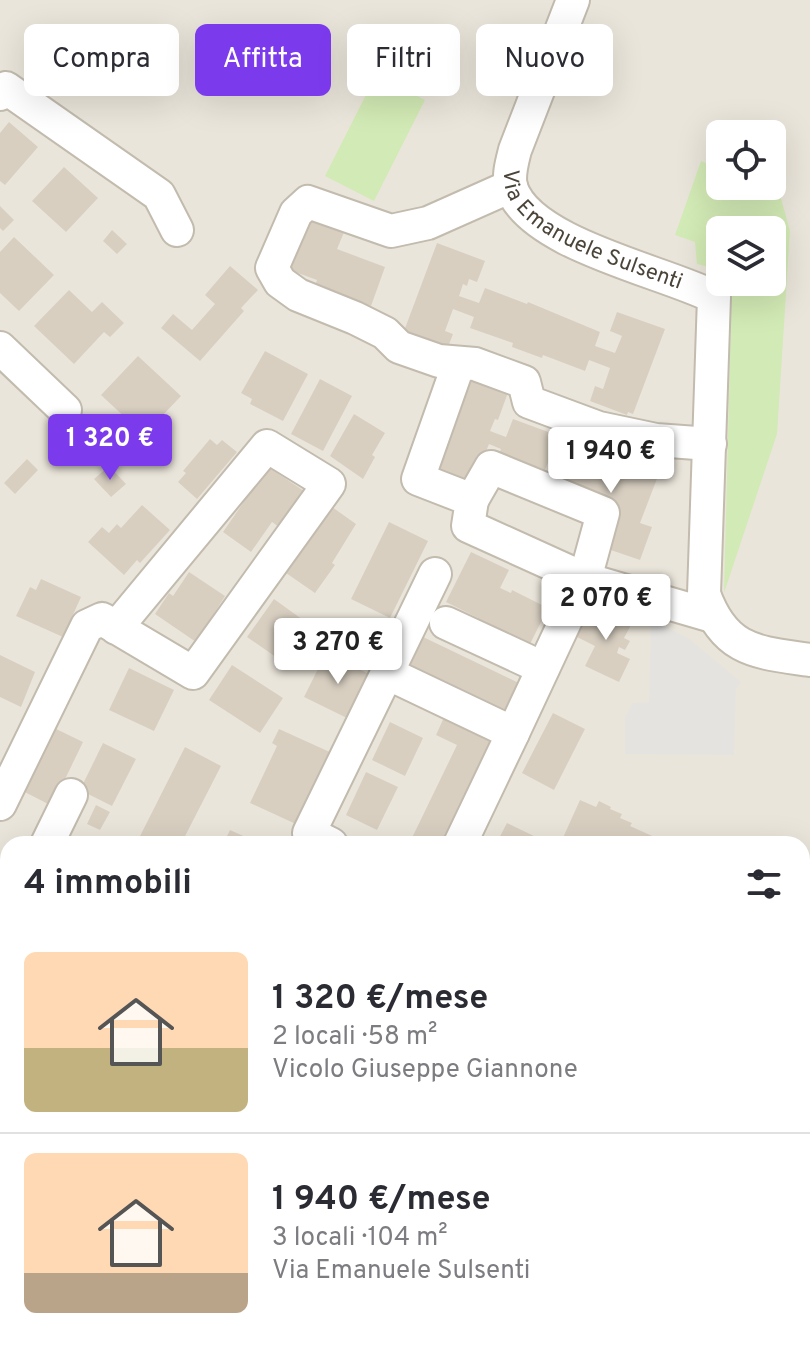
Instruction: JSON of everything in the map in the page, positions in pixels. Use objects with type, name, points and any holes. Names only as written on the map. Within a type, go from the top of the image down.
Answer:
[{"type":"street","name":"Via Emanuele Sulsenti","points":[[573,0],[515,150],[510,169],[511,186],[521,205],[542,225],[575,245],[687,284],[714,297],[704,594],[712,616]]},
{"type":"street","points":[[0,94],[6,88],[159,195],[177,230]]},
{"type":"street","points":[[511,186],[428,223],[391,231],[308,202],[296,213],[272,268],[280,282],[298,295],[385,333],[399,347],[439,361],[475,364],[524,382],[529,402],[599,428],[656,440],[710,444]]},
{"type":"street","points":[[0,348],[65,410]]},
{"type":"street","points":[[459,363],[418,479],[472,500]]},
{"type":"street","points":[[0,804],[87,626],[102,619],[116,628],[193,673],[329,484],[267,446],[116,628]]},
{"type":"street","points":[[464,836],[585,579],[603,513],[491,467],[472,500],[468,526],[585,579],[712,616],[731,637],[755,651],[810,660]]},
{"type":"street","points":[[315,836],[309,833],[435,574]]},
{"type":"street","points":[[446,623],[543,668]]},
{"type":"street","points":[[387,673],[513,733]]},
{"type":"street","points":[[51,836],[71,795]]},
{"type":"shaded area","points":[[0,0],[810,0],[810,836],[0,836]]},
{"type":"shaded area","points":[[651,619],[689,639],[741,682],[736,689],[734,755],[625,754],[625,717],[633,703],[649,702]]},
{"type":"green space","points":[[365,96],[417,96],[425,100],[374,201],[325,176]]},
{"type":"green space","points":[[701,161],[706,163],[706,200],[781,200],[786,216],[706,216],[706,266],[697,264],[695,242],[675,235]]},
{"type":"green space","points":[[786,216],[790,231],[786,293]]},
{"type":"green space","points":[[732,296],[786,296],[777,434],[724,593]]},
{"type":"building","points":[[9,122],[38,147],[5,185],[0,181],[0,133]]},
{"type":"building","points":[[64,167],[98,198],[66,232],[32,201]]},
{"type":"building","points":[[0,206],[14,220],[3,231],[0,228]]},
{"type":"building","points":[[306,216],[345,230],[337,249],[385,267],[371,306],[315,286],[317,280],[287,269]]},
{"type":"building","points":[[112,230],[127,244],[117,254],[103,241]]},
{"type":"building","points":[[14,237],[54,275],[19,311],[0,293],[0,252]]},
{"type":"building","points":[[437,243],[485,261],[477,282],[469,279],[467,286],[463,284],[459,296],[479,303],[485,288],[528,302],[600,332],[595,346],[615,353],[622,336],[610,331],[617,312],[665,329],[633,414],[628,412],[627,415],[590,401],[595,386],[603,389],[610,368],[589,360],[585,371],[512,347],[513,343],[470,328],[474,317],[453,309],[445,331],[453,334],[448,347],[404,331]]},
{"type":"building","points":[[230,266],[258,290],[241,308],[244,311],[200,361],[161,328],[173,314],[192,330],[215,304],[205,295]]},
{"type":"building","points":[[69,290],[92,312],[102,302],[124,323],[110,337],[104,332],[74,364],[34,326]]},
{"type":"building","points":[[265,351],[308,374],[283,421],[250,404],[252,399],[241,393]]},
{"type":"building","points":[[138,356],[181,396],[144,435],[101,395]]},
{"type":"building","points":[[470,372],[510,387],[498,420],[495,419],[490,431],[506,437],[513,419],[559,436],[542,477],[497,460],[501,449],[489,444],[473,484],[433,469]]},
{"type":"building","points":[[320,379],[352,396],[323,451],[291,434]]},
{"type":"building","points":[[354,414],[385,433],[363,479],[330,456]]},
{"type":"building","points":[[210,439],[217,445],[222,440],[237,452],[197,499],[178,482],[186,473],[183,471]]},
{"type":"building","points":[[626,441],[659,453],[651,474],[658,476],[640,523],[652,527],[640,560],[602,547],[555,482],[569,443],[619,462]]},
{"type":"building","points":[[27,459],[38,470],[15,494],[4,483]]},
{"type":"building","points":[[109,466],[126,484],[111,497],[94,479]]},
{"type":"building","points":[[268,467],[304,491],[279,527],[272,522],[251,552],[223,532]]},
{"type":"building","points":[[142,505],[170,530],[140,563],[137,560],[124,575],[88,542],[102,527],[109,533],[117,524],[121,528]]},
{"type":"building","points":[[332,507],[356,524],[332,563],[335,565],[315,593],[286,573]]},
{"type":"building","points":[[389,522],[428,541],[390,618],[351,599]]},
{"type":"building","points":[[471,552],[509,570],[500,588],[511,593],[512,590],[548,608],[528,648],[476,622],[478,618],[446,602]]},
{"type":"building","points":[[189,572],[225,596],[196,642],[155,614],[169,593],[173,596]]},
{"type":"building","points":[[41,579],[81,597],[63,637],[16,616],[30,587],[36,590]]},
{"type":"building","points":[[274,599],[310,625],[283,662],[247,637]]},
{"type":"building","points":[[593,604],[632,623],[624,638],[630,641],[625,650],[619,647],[617,653],[630,659],[619,682],[585,666],[595,646],[577,637]]},
{"type":"building","points":[[419,635],[525,686],[509,720],[402,669]]},
{"type":"building","points":[[326,653],[371,675],[349,719],[304,697]]},
{"type":"building","points":[[0,655],[35,672],[21,707],[0,697]]},
{"type":"building","points":[[232,665],[283,698],[260,733],[209,700]]},
{"type":"building","points":[[129,668],[174,690],[154,731],[109,710]]},
{"type":"building","points":[[446,713],[495,736],[446,836],[413,836],[457,745],[436,735]]},
{"type":"building","points":[[553,713],[585,729],[554,790],[522,773]]},
{"type":"building","points":[[390,722],[423,738],[405,776],[372,760]]},
{"type":"building","points":[[48,725],[83,742],[52,806],[17,788]]},
{"type":"building","points":[[279,729],[332,753],[298,825],[250,803],[277,746],[272,743]]},
{"type":"building","points":[[103,743],[136,759],[112,806],[80,790]]},
{"type":"building","points":[[185,747],[221,766],[185,836],[140,836]]},
{"type":"building","points":[[366,772],[398,787],[377,830],[346,815]]},
{"type":"building","points":[[580,800],[596,807],[599,801],[622,814],[620,818],[632,823],[630,826],[652,836],[564,836]]},
{"type":"building","points":[[96,805],[110,812],[100,830],[87,824]]},
{"type":"building","points":[[507,823],[534,836],[500,836]]},
{"type":"building","points":[[230,830],[243,836],[227,836]]}]
